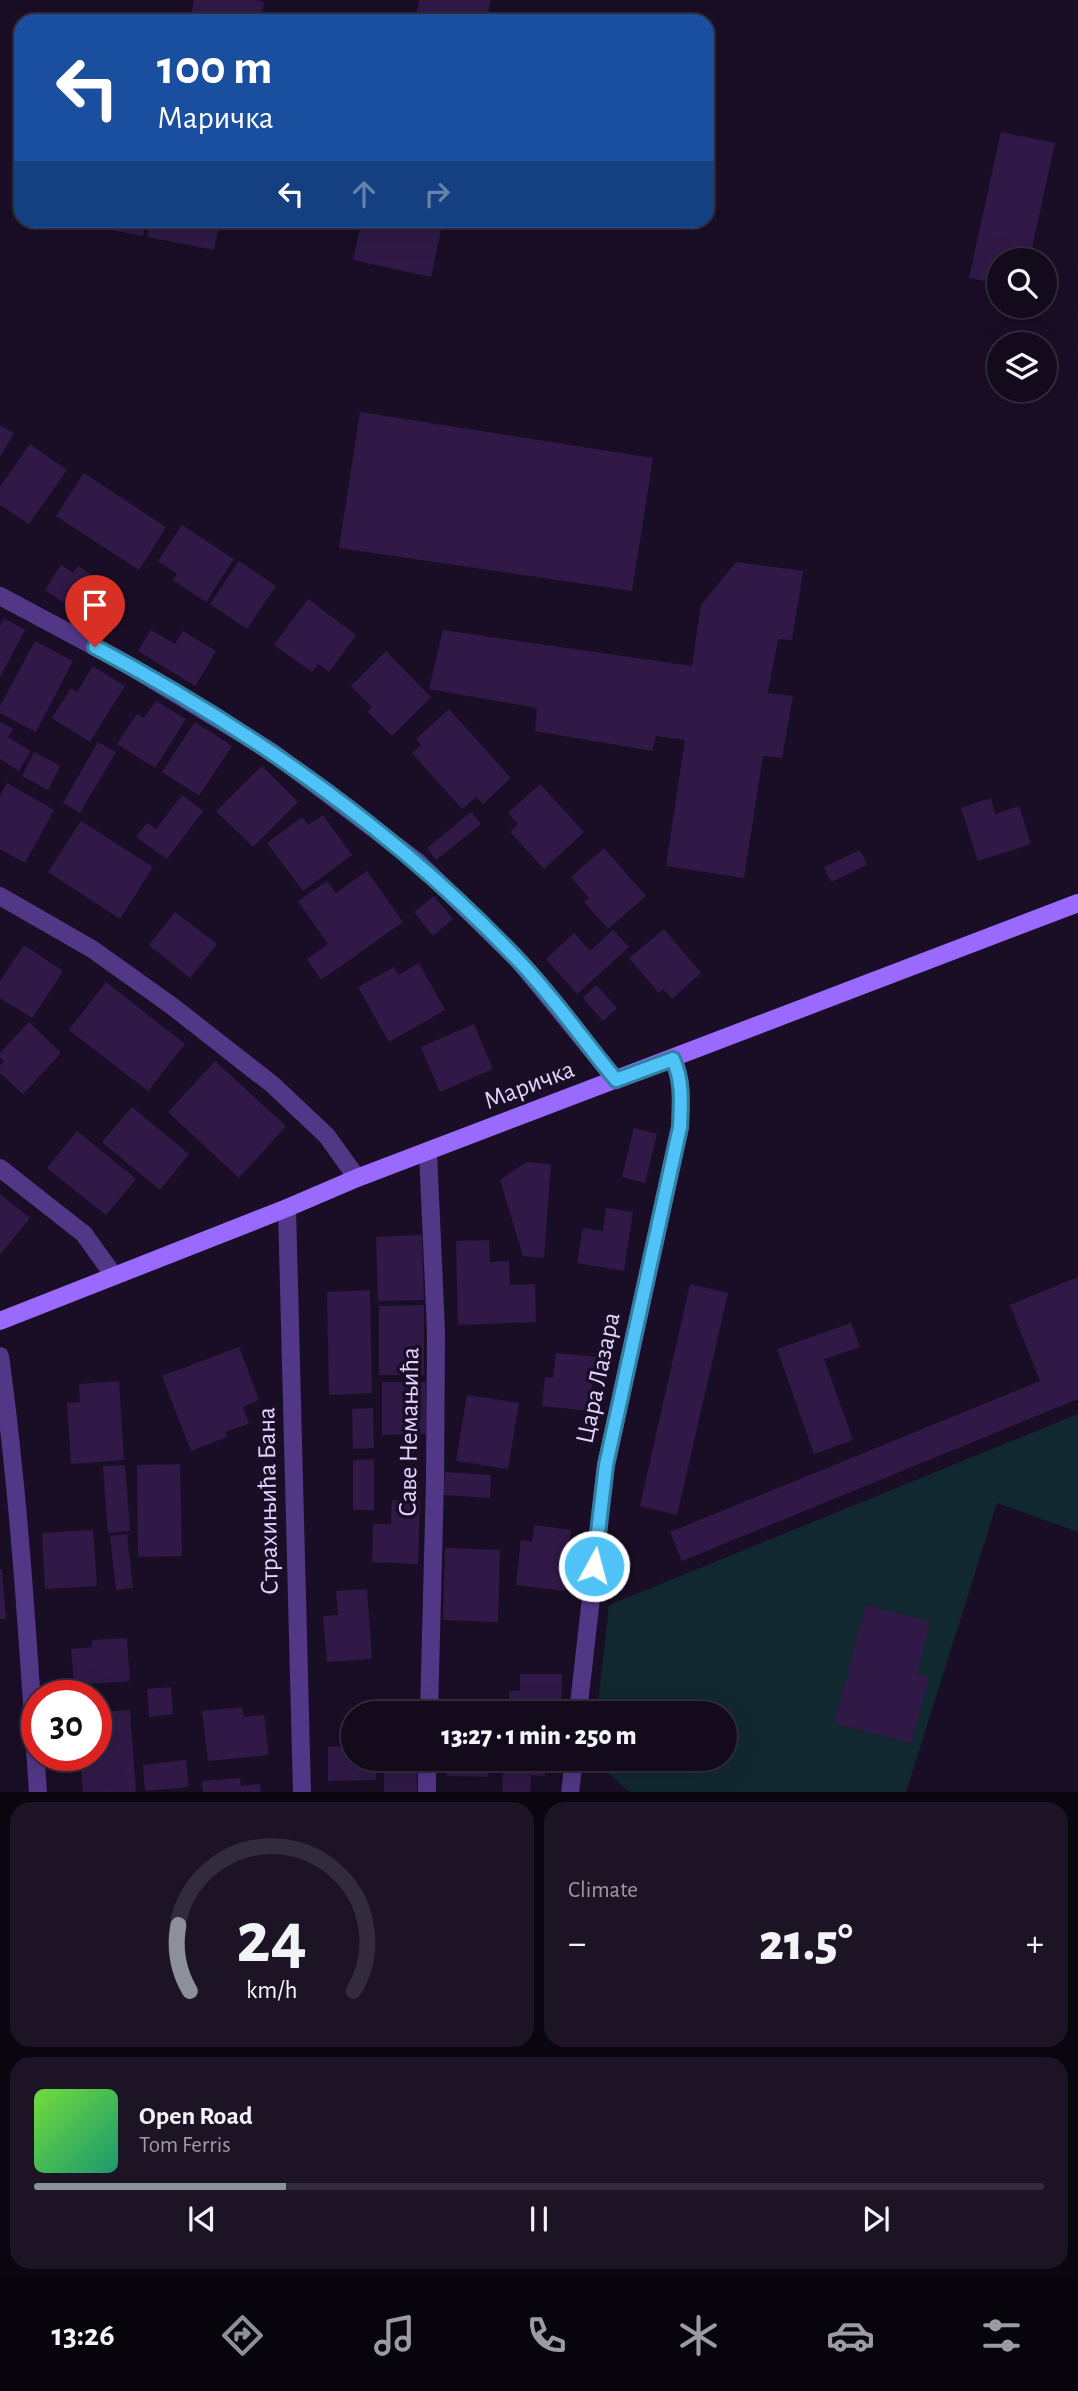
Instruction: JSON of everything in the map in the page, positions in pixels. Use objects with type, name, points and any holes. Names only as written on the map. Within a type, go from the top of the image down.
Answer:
[{"type":"street","points":[[0,596],[118,659],[272,752],[418,862],[520,962],[616,1080]]},
{"type":"street","points":[[0,896],[92,949],[172,1006],[273,1085],[327,1136],[358,1178]]},
{"type":"street","name":"Маричка","points":[[0,1321],[287,1209],[358,1178],[1078,903]]},
{"type":"street","name":"Цара Лазара","points":[[579,1701],[606,1465],[680,1127],[681,1090],[679,1071],[673,1059]]},
{"type":"street","name":"Саве Немањића","points":[[428,1152],[436,1331],[429,1701]]},
{"type":"street","points":[[0,1168],[83,1234],[114,1276]]},
{"type":"street","name":"Страхињића Бана","points":[[287,1209],[302,1792]]},
{"type":"street","points":[[0,1356],[26,1604],[38,1792]]},
{"type":"street","points":[[427,1771],[427,1792]]},
{"type":"street","points":[[570,1792],[573,1771]]},
{"type":"shaded area","points":[[1078,1414],[1078,1532],[997,1503],[906,1792],[628,1791],[606,1771],[737,1771],[737,1701],[598,1701],[609,1605]]},
{"type":"building","points":[[194,0],[264,2],[262,14],[191,14]]},
{"type":"building","points":[[419,0],[491,0],[488,14],[416,14]]},
{"type":"building","points":[[1001,132],[1055,143],[1032,248],[987,248],[987,282],[969,278]]},
{"type":"building","points":[[101,228],[144,228],[143,236]]},
{"type":"building","points":[[149,228],[218,228],[214,250],[147,237]]},
{"type":"building","points":[[360,228],[441,228],[431,277],[353,260]]},
{"type":"building","points":[[360,412],[653,458],[632,591],[339,548]]},
{"type":"building","points":[[0,425],[14,433],[0,457]]},
{"type":"building","points":[[30,444],[67,470],[29,524],[0,505],[0,487]]},
{"type":"building","points":[[84,473],[166,527],[139,570],[56,516]]},
{"type":"building","points":[[182,525],[234,559],[206,602],[173,580],[177,574],[158,561]]},
{"type":"building","points":[[239,561],[276,586],[247,629],[210,604]]},
{"type":"building","points":[[736,562],[803,571],[792,640],[778,639],[768,693],[793,696],[782,758],[763,756],[744,878],[666,866],[685,740],[656,736],[652,751],[535,731],[537,708],[429,689],[443,630],[692,666],[701,605]]},
{"type":"building","points":[[61,565],[73,573],[78,566],[96,578],[75,610],[45,590]]},
{"type":"building","points":[[308,599],[356,635],[329,672],[318,664],[312,672],[274,645]]},
{"type":"building","points":[[4,618],[25,630],[0,677],[0,626]]},
{"type":"building","points":[[151,630],[175,644],[183,631],[216,651],[195,686],[138,651]]},
{"type":"building","points":[[35,641],[73,661],[36,732],[0,713],[0,706]]},
{"type":"building","points":[[386,651],[431,697],[392,736],[367,711],[372,707],[351,686]]},
{"type":"building","points":[[93,666],[125,686],[90,742],[52,718],[71,688],[77,692]]},
{"type":"building","points":[[156,701],[186,719],[155,768],[117,744],[137,714],[144,718]]},
{"type":"building","points":[[449,709],[511,778],[483,804],[476,797],[462,809],[412,753],[421,745],[416,739]]},
{"type":"building","points":[[0,721],[13,729],[8,737],[31,751],[19,771],[0,759]]},
{"type":"building","points":[[195,722],[232,746],[199,796],[162,772]]},
{"type":"building","points":[[98,742],[116,752],[80,813],[63,803]]},
{"type":"building","points":[[34,752],[60,766],[48,790],[22,776]]},
{"type":"building","points":[[262,766],[298,802],[253,847],[216,811]]},
{"type":"building","points":[[7,783],[54,810],[25,863],[0,849],[0,796]]},
{"type":"building","points":[[540,784],[584,832],[544,869],[510,832],[518,824],[508,813]]},
{"type":"building","points":[[182,795],[203,811],[167,859],[136,837],[147,823],[156,829]]},
{"type":"building","points":[[991,798],[995,814],[1019,806],[1031,844],[978,861],[961,808]]},
{"type":"building","points":[[471,812],[481,824],[436,860],[427,848]]},
{"type":"building","points":[[323,815],[352,855],[303,891],[267,843],[302,817],[308,825]]},
{"type":"building","points":[[81,821],[153,867],[120,919],[48,872]]},
{"type":"building","points":[[604,848],[646,896],[608,929],[584,902],[589,898],[571,877]]},
{"type":"building","points":[[860,850],[867,865],[831,882],[824,867]]},
{"type":"building","points":[[367,871],[403,922],[321,980],[307,959],[328,944],[298,901],[327,881],[336,893]]},
{"type":"building","points":[[434,896],[453,919],[433,936],[414,912]]},
{"type":"building","points":[[175,912],[217,944],[190,978],[149,945]]},
{"type":"building","points":[[664,929],[701,973],[672,999],[663,989],[659,993],[629,958]]},
{"type":"building","points":[[613,930],[629,947],[577,994],[546,959],[574,933],[590,951]]},
{"type":"building","points":[[24,945],[63,971],[32,1018],[0,998],[0,981]]},
{"type":"building","points":[[419,963],[445,1010],[389,1042],[358,987],[394,967],[398,975]]},
{"type":"building","points":[[106,982],[185,1044],[148,1091],[69,1030]]},
{"type":"building","points":[[596,985],[617,1008],[603,1021],[583,998]]},
{"type":"building","points":[[29,1022],[61,1053],[23,1094],[0,1073],[0,1066],[4,1061],[0,1058],[0,1053]]},
{"type":"building","points":[[474,1024],[493,1069],[440,1092],[421,1047]]},
{"type":"building","points":[[215,1061],[286,1126],[239,1178],[168,1112]]},
{"type":"building","points":[[132,1107],[189,1154],[160,1190],[102,1142]]},
{"type":"building","points":[[634,1128],[657,1134],[645,1183],[622,1177]]},
{"type":"building","points":[[77,1131],[136,1179],[106,1215],[47,1168]]},
{"type":"building","points":[[526,1162],[551,1164],[544,1258],[523,1256],[500,1180]]},
{"type":"building","points":[[0,1194],[30,1218],[0,1255]]},
{"type":"building","points":[[606,1208],[633,1212],[624,1271],[577,1263],[583,1228],[603,1231]]},
{"type":"building","points":[[422,1235],[424,1300],[378,1301],[376,1237]]},
{"type":"building","points":[[489,1240],[490,1262],[509,1261],[510,1285],[535,1284],[536,1322],[458,1325],[456,1241]]},
{"type":"building","points":[[1078,1277],[1078,1399],[682,1561],[670,1532],[1040,1381],[1010,1305]]},
{"type":"building","points":[[690,1284],[728,1293],[677,1515],[640,1506]]},
{"type":"building","points":[[370,1290],[372,1393],[329,1395],[327,1292]]},
{"type":"building","points":[[424,1305],[424,1375],[379,1375],[379,1306]]},
{"type":"building","points":[[851,1323],[860,1347],[824,1359],[853,1440],[814,1454],[777,1349]]},
{"type":"building","points":[[239,1347],[259,1400],[243,1407],[249,1424],[225,1432],[227,1437],[191,1451],[162,1376]]},
{"type":"building","points":[[556,1353],[596,1357],[589,1411],[542,1406],[545,1377],[553,1378]]},
{"type":"building","points":[[119,1381],[124,1460],[71,1464],[67,1403],[80,1402],[79,1384]]},
{"type":"building","points":[[382,1382],[426,1382],[426,1434],[382,1435]]},
{"type":"building","points":[[467,1395],[519,1403],[508,1469],[456,1461]]},
{"type":"building","points":[[373,1408],[374,1448],[353,1449],[352,1409]]},
{"type":"building","points":[[374,1459],[374,1510],[353,1510],[353,1460]]},
{"type":"building","points":[[180,1464],[182,1556],[138,1557],[137,1465]]},
{"type":"building","points":[[125,1465],[130,1531],[108,1533],[103,1466]]},
{"type":"building","points":[[445,1472],[491,1475],[490,1498],[443,1495]]},
{"type":"building","points":[[392,1500],[420,1500],[418,1564],[372,1562],[373,1524],[391,1524]]},
{"type":"building","points":[[534,1525],[571,1530],[565,1591],[516,1585],[521,1540],[532,1542]]},
{"type":"building","points":[[93,1530],[97,1586],[45,1589],[42,1533]]},
{"type":"building","points":[[127,1534],[133,1588],[116,1590],[110,1536]]},
{"type":"building","points":[[445,1548],[500,1550],[498,1622],[443,1620]]},
{"type":"building","points":[[2,1569],[6,1619],[0,1619]]},
{"type":"building","points":[[367,1589],[372,1659],[327,1662],[323,1616],[338,1615],[336,1591]]},
{"type":"building","points":[[866,1605],[930,1622],[917,1674],[929,1677],[911,1743],[834,1723]]},
{"type":"building","points":[[127,1638],[130,1681],[74,1680],[71,1649],[92,1647],[92,1640]]},
{"type":"building","points":[[520,1674],[562,1674],[561,1701],[509,1701],[509,1691],[520,1691]]},
{"type":"building","points":[[171,1687],[173,1714],[149,1717],[147,1689]]},
{"type":"building","points":[[242,1707],[244,1717],[264,1715],[269,1755],[208,1761],[202,1711]]},
{"type":"building","points":[[130,1710],[136,1792],[83,1792],[81,1771],[112,1771],[112,1711]]},
{"type":"building","points":[[328,1747],[341,1747],[341,1771],[376,1771],[376,1780],[328,1781]]},
{"type":"building","points":[[186,1760],[189,1787],[145,1791],[143,1765]]},
{"type":"building","points":[[384,1771],[417,1771],[417,1792],[384,1792]]},
{"type":"building","points":[[446,1771],[488,1771],[488,1777],[446,1776]]},
{"type":"building","points":[[503,1771],[545,1771],[545,1776],[531,1775],[530,1792],[502,1792]]},
{"type":"building","points":[[240,1778],[241,1786],[260,1784],[261,1792],[203,1792],[202,1781]]},
{"type":"route","points":[[95,647],[272,752],[418,862],[520,962],[616,1080],[673,1059],[679,1071],[681,1090],[680,1127],[606,1465],[594,1566]]}]
